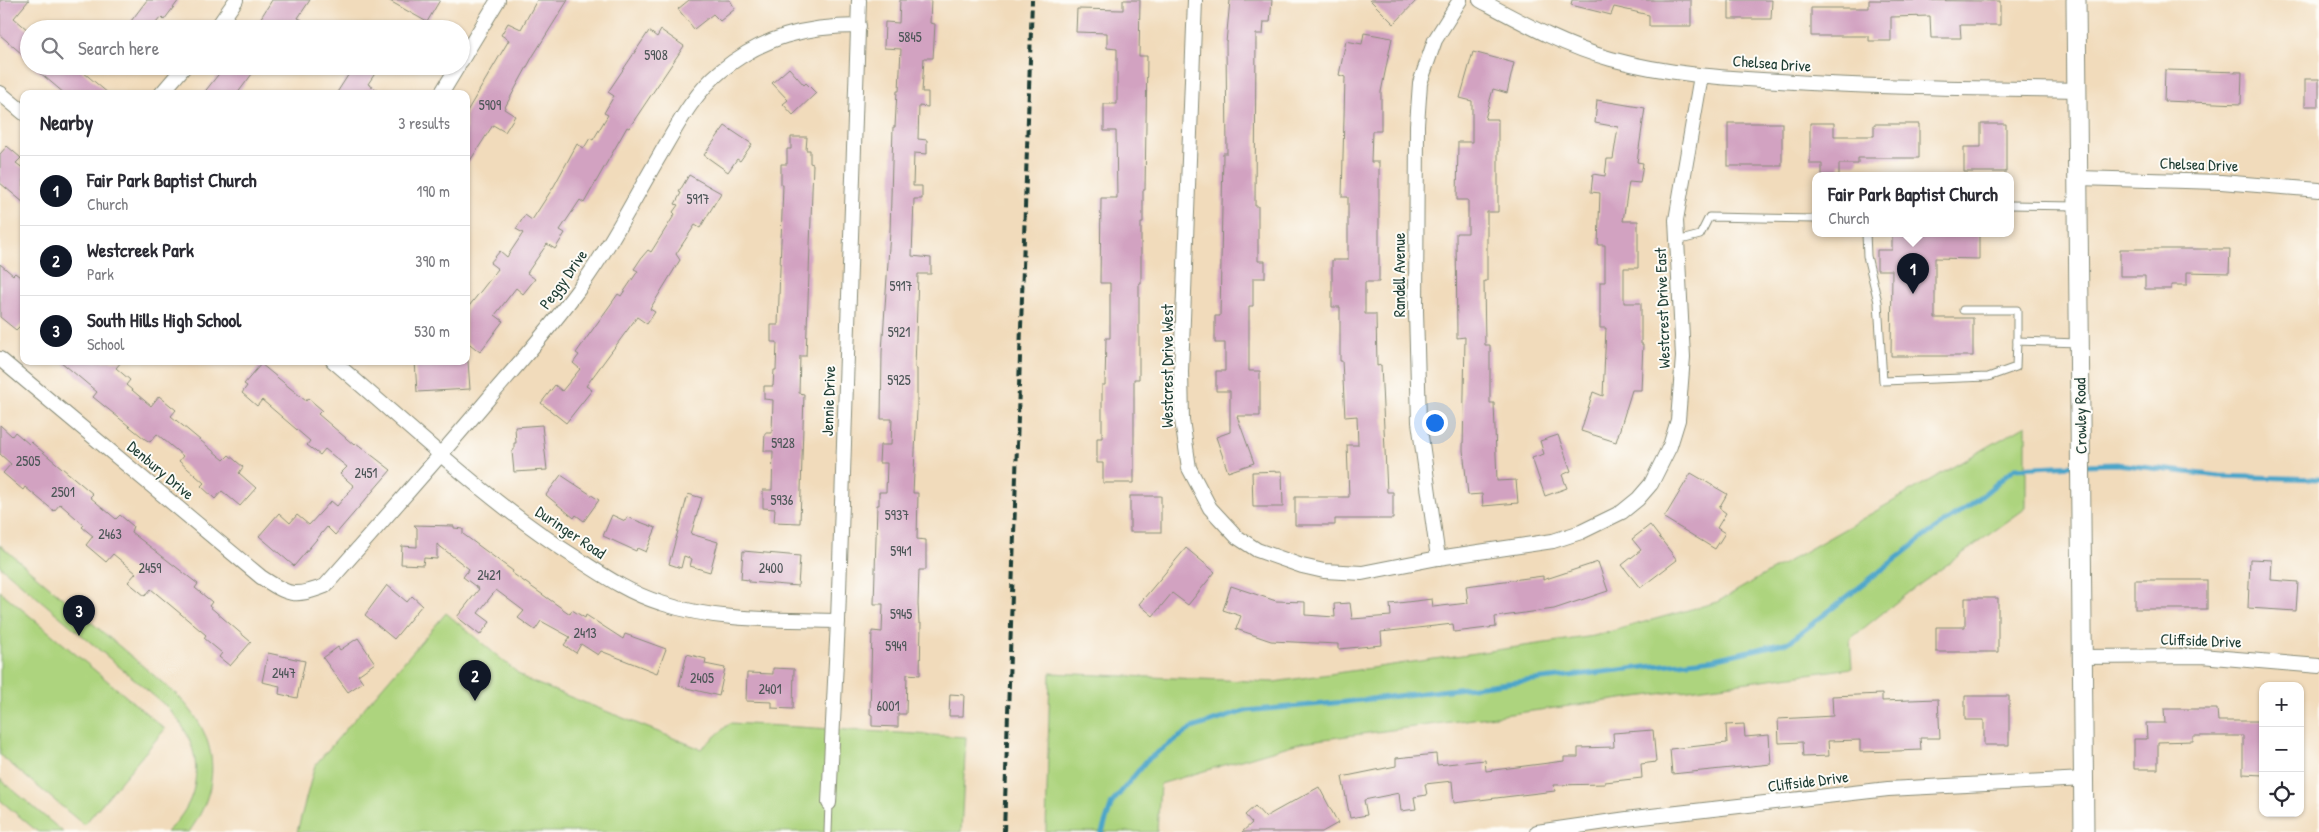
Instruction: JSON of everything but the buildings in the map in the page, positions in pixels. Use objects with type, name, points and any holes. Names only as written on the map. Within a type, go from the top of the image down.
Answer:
[{"type":"main road","name":"Crowley Road","points":[[2076,0],[2084,832]]},
{"type":"street","points":[[222,20],[236,0]]},
{"type":"street","points":[[470,46],[498,0]]},
{"type":"street","name":"Jennie Drive","points":[[829,803],[838,621],[859,0]]},
{"type":"street","name":"Westcrest Drive West","points":[[1195,0],[1181,372],[1182,420],[1189,468],[1210,508],[1237,537],[1257,550],[1316,570],[1362,573],[1438,558]]},
{"type":"street","name":"Randell Avenue","points":[[1438,558],[1419,422],[1416,311],[1416,125],[1420,83],[1435,40],[1460,0]]},
{"type":"street","name":"Chelsea Drive","points":[[1480,0],[1535,30],[1566,44],[1610,59],[1650,69],[1701,76],[1830,85],[2077,90]]},
{"type":"street","name":"Peggy Drive","points":[[305,594],[325,586],[442,454],[548,329],[582,286],[606,249],[682,116],[720,71],[746,53],[797,31],[832,26],[859,26]]},
{"type":"street","points":[[164,90],[177,75]]},
{"type":"street","points":[[443,90],[453,75]]},
{"type":"street","name":"Westcrest Drive East","points":[[1438,558],[1553,541],[1581,532],[1622,512],[1652,484],[1670,446],[1678,420],[1683,357],[1676,220],[1701,76]]},
{"type":"street","points":[[0,93],[20,110]]},
{"type":"street","name":"Chelsea Drive","points":[[2078,178],[2221,182],[2319,190]]},
{"type":"street","name":"Denbury Drive","points":[[0,359],[262,577],[282,591],[294,595],[305,594]]},
{"type":"street","name":"Duringer Road","points":[[338,365],[494,500],[546,539],[614,582],[660,603],[731,618],[838,621]]},
{"type":"street","name":"Cliffside Drive","points":[[2082,657],[2201,656],[2319,666]]},
{"type":"street","name":"Cliffside Drive","points":[[1537,832],[1634,818],[1888,789],[2084,779]]},
{"type":"lane","points":[[2014,205],[2078,206]]},
{"type":"lane","points":[[1677,241],[1700,235],[1709,217],[1812,219]]},
{"type":"lane","points":[[1866,237],[1867,256],[1878,302],[1883,381],[1988,377],[2016,366],[2018,310],[1963,310]]},
{"type":"lane","points":[[2017,341],[2079,343]]},
{"type":"lane","points":[[828,832],[829,803]]},
{"type":"green space","points":[[2026,425],[2026,508],[1909,592],[1850,639],[1852,668],[1302,742],[1160,784],[1157,832],[1046,832],[1050,673],[1274,682],[1594,636],[1717,602]]},
{"type":"green space","points":[[0,545],[177,695],[191,711],[201,727],[212,761],[207,797],[200,814],[189,832],[166,832],[189,803],[194,787],[196,770],[194,754],[188,737],[179,722],[167,707],[0,566]]},
{"type":"green space","points":[[0,591],[165,729],[84,825],[0,755]]},
{"type":"green space","points":[[446,613],[525,679],[701,749],[730,723],[966,737],[961,832],[297,832],[315,765]]},
{"type":"green space","points":[[0,779],[63,832],[38,832],[0,800]]},
{"type":"waterway","points":[[2084,465],[2117,464],[2219,476],[2319,479]]},
{"type":"waterway","points":[[1102,832],[1112,803],[1147,760],[1192,728],[1245,711],[1345,702],[1714,659],[1789,642],[1925,536],[1977,500],[2015,468],[2076,465]]},
{"type":"railway","points":[[1004,832],[1032,0]]},
{"type":"place","name":"Fair Park Baptist Church","points":[[1913,294]]},
{"type":"place","name":"South Hills High School","points":[[79,636]]},
{"type":"place","name":"Westcreek Park","points":[[475,701]]}]
